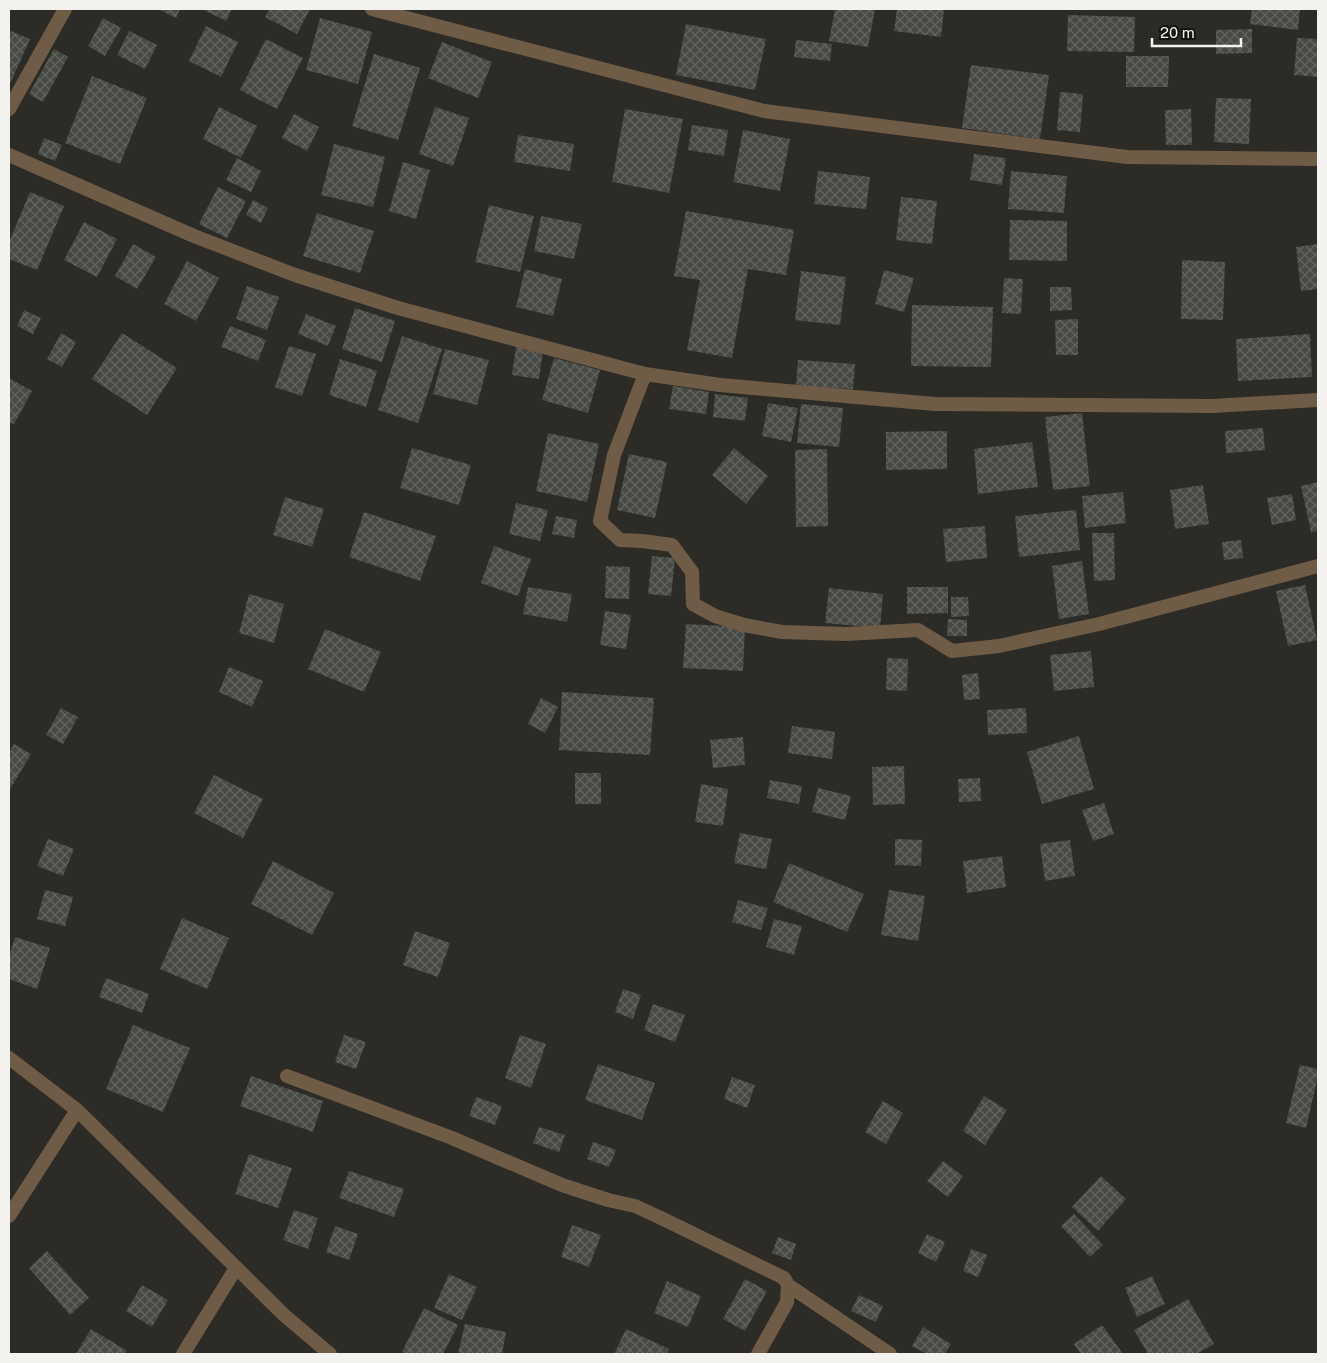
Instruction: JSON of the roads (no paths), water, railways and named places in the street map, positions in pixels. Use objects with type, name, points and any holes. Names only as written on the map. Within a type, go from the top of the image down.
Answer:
[{"type":"street","points":[[9,109],[65,9]]},
{"type":"street","points":[[372,9],[764,111],[1127,157],[1318,159]]},
{"type":"street","points":[[9,155],[194,236],[295,276],[398,308],[645,374],[720,385],[935,404],[1212,406],[1318,400]]},
{"type":"street","points":[[645,374],[614,455],[600,521],[620,540],[642,540],[672,546],[692,572],[694,604],[715,616],[744,625],[782,632],[837,634],[918,630],[952,651],[999,646],[1090,626],[1318,566]]},
{"type":"street","points":[[9,1058],[77,1110],[284,1315],[330,1354]]},
{"type":"street","points":[[287,1076],[452,1138],[562,1185],[643,1210],[784,1278],[788,1285],[890,1354]]},
{"type":"street","points":[[9,1216],[77,1110]]},
{"type":"street","points":[[183,1354],[236,1268]]},
{"type":"street","points":[[758,1354],[788,1302],[788,1285]]}]
